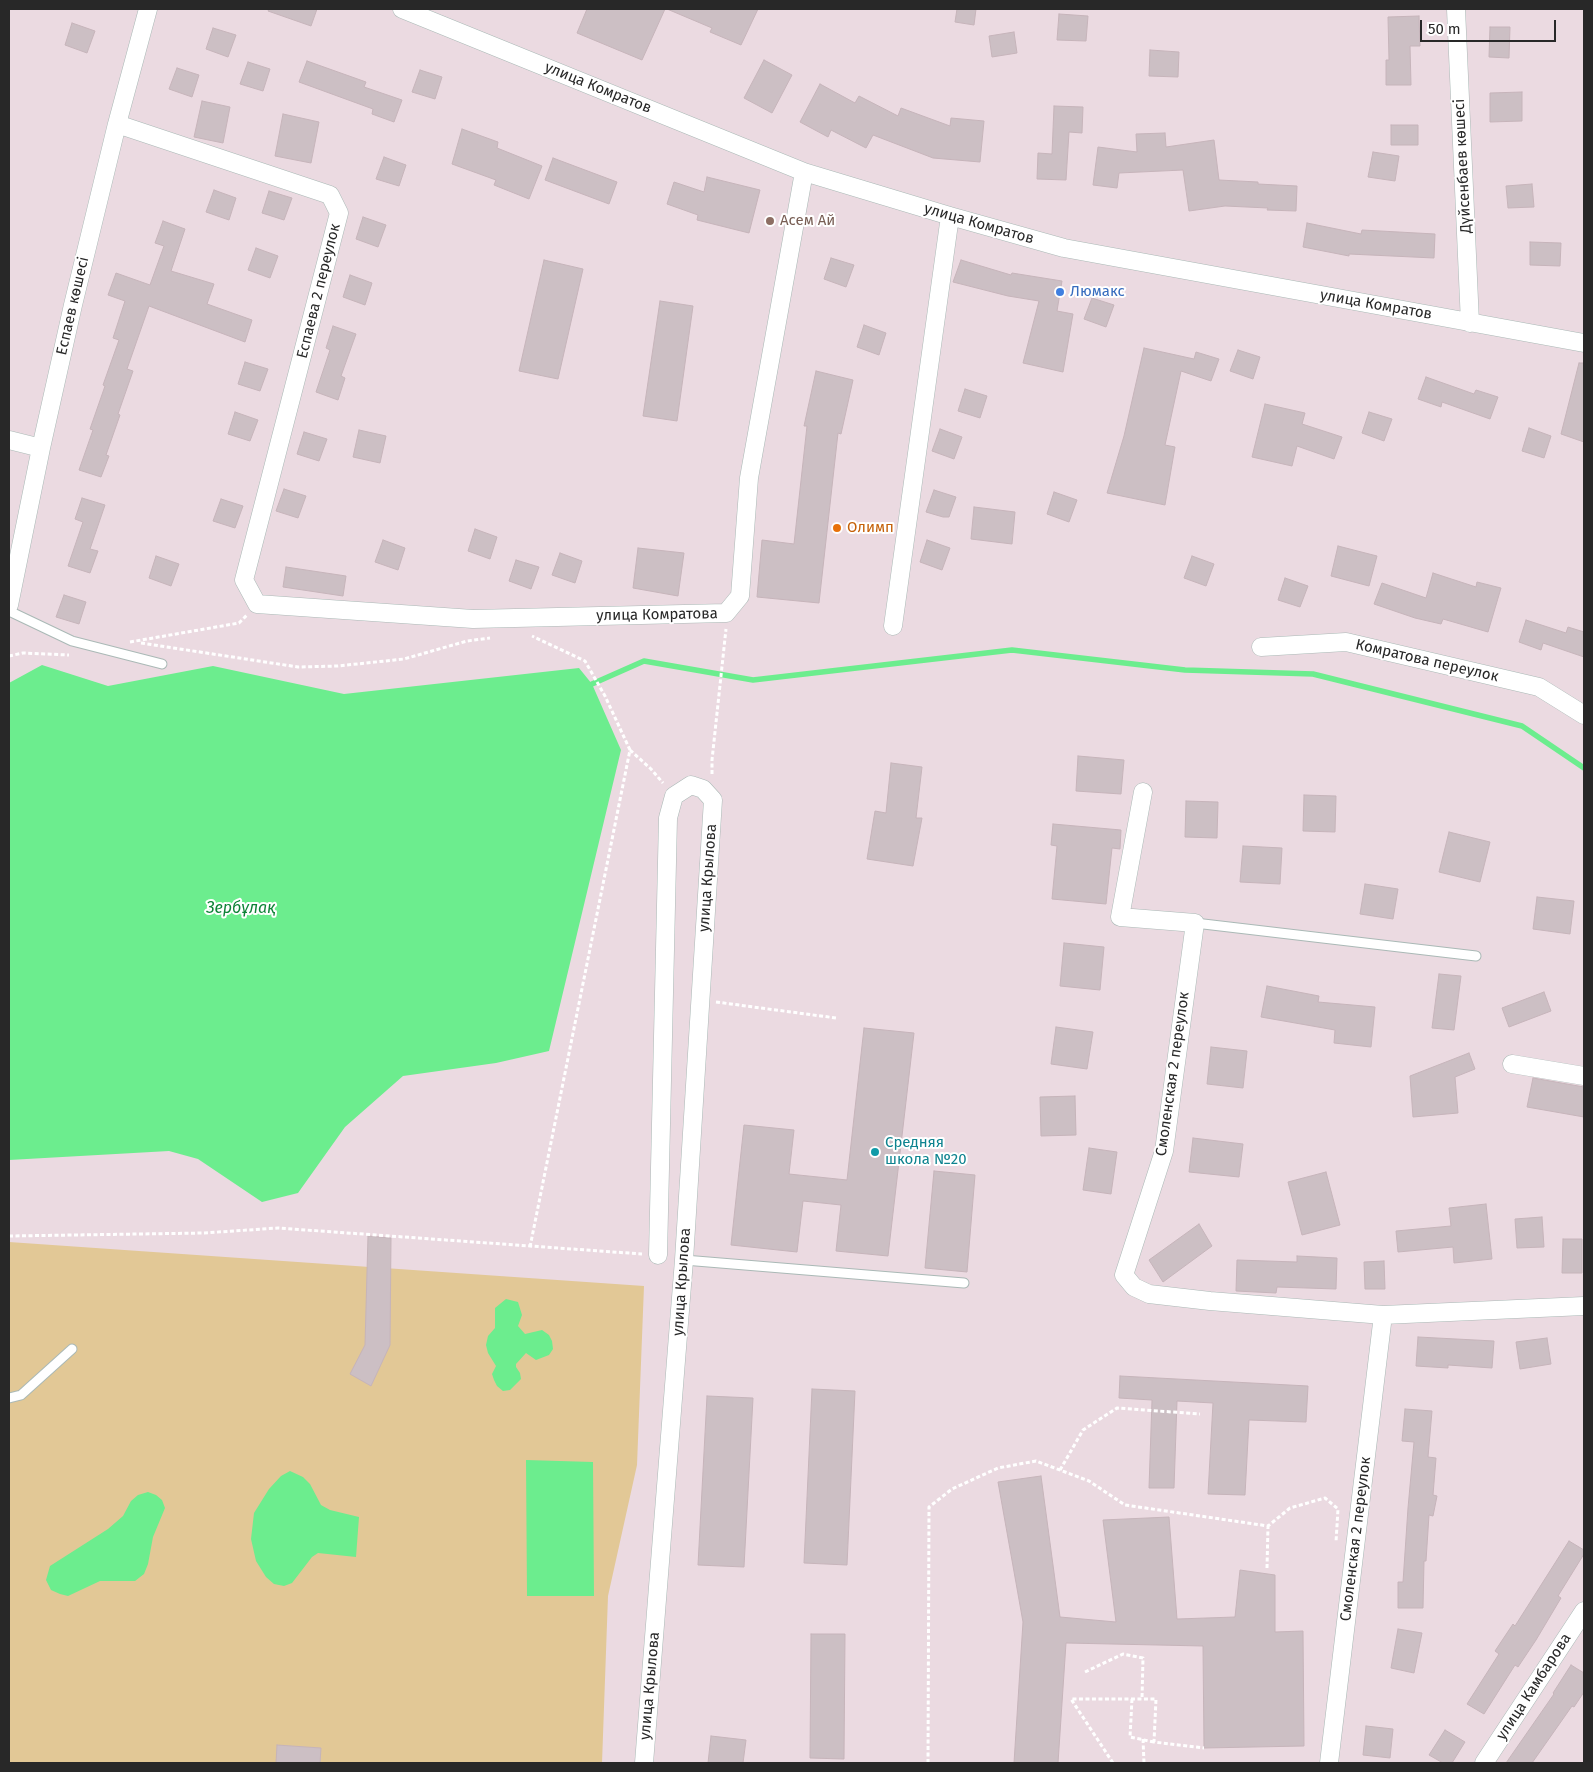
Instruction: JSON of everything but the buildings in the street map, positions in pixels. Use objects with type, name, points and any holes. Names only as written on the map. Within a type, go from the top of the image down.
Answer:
[{"type":"street","name":"Еспаев көшесі","points":[[9,605],[73,305],[117,124],[148,9]]},
{"type":"street","name":"улица Комратов","points":[[402,9],[804,172],[950,216],[1064,248],[1584,343]]},
{"type":"street","name":"Дүйсенбаев көшесі","points":[[1456,9],[1470,323]]},
{"type":"street","name":"Еспаева 2 переулок","points":[[117,124],[330,195],[339,213],[244,580],[257,604]]},
{"type":"street","name":"улица Комратова","points":[[257,604],[473,619],[726,613],[740,596],[750,478],[804,172]]},
{"type":"street","points":[[894,626],[950,216]]},
{"type":"street","points":[[9,440],[41,448]]},
{"type":"street","name":"Комратова переулок","points":[[1261,647],[1346,642],[1539,687],[1584,715]]},
{"type":"street","name":"улица Крылова","points":[[644,1763],[684,1260],[713,800],[703,789],[691,785],[674,796]]},
{"type":"street","points":[[1143,792],[1120,917],[1194,923]]},
{"type":"street","points":[[658,1255],[668,818],[674,796]]},
{"type":"street","name":"Смоленская 2 переулок","points":[[1194,923],[1164,1151],[1124,1274],[1134,1287],[1149,1294],[1210,1301],[1383,1315],[1584,1306]]},
{"type":"street","points":[[1512,1064],[1584,1076]]},
{"type":"street","name":"Смоленская 2 переулок","points":[[1329,1763],[1383,1315]]},
{"type":"street","name":"улица Камбарова","points":[[1484,1763],[1584,1611]]},
{"type":"lane","points":[[9,611],[72,641],[162,664]]},
{"type":"lane","points":[[1194,923],[1476,956]]},
{"type":"lane","points":[[684,1260],[964,1282]]},
{"type":"lane","points":[[9,1398],[21,1395],[72,1349]]},
{"type":"path","points":[[105,650],[130,642],[239,623],[257,604]]},
{"type":"path","points":[[712,773],[726,631]]},
{"type":"path","points":[[524,633],[585,661],[605,696],[630,750],[651,768],[674,796]]},
{"type":"path","points":[[130,642],[298,668],[338,666],[404,658],[467,641],[495,637]]},
{"type":"path","points":[[9,656],[23,653],[78,655]]},
{"type":"path","points":[[530,1247],[630,750]]},
{"type":"path","points":[[700,1000],[836,1018]]},
{"type":"path","points":[[9,1236],[204,1233],[278,1228],[658,1255]]},
{"type":"path","points":[[1060,1470],[1083,1430],[1118,1408],[1200,1414]]},
{"type":"path","points":[[928,1763],[929,1507],[952,1489],[998,1468],[1036,1461],[1089,1481],[1125,1505],[1268,1526],[1290,1508],[1325,1498],[1338,1509],[1336,1548]]},
{"type":"path","points":[[1267,1568],[1268,1526]]},
{"type":"path","points":[[1085,1672],[1123,1654],[1143,1658],[1142,1699]]},
{"type":"path","points":[[1113,1763],[1071,1699],[1156,1699],[1154,1742]]},
{"type":"path","points":[[1132,1699],[1130,1737],[1204,1748]]},
{"type":"path","points":[[1143,1739],[1144,1763]]},
{"type":"shaded area","points":[[9,1242],[644,1286],[637,1465],[608,1596],[602,1763],[9,1763]]},
{"type":"water","name":"Зербұлақ","points":[[42,665],[108,686],[213,666],[344,694],[579,668],[592,684],[621,750],[549,1051],[496,1063],[403,1076],[345,1127],[298,1193],[262,1202],[198,1159],[169,1151],[9,1160],[9,683]]},
{"type":"water","points":[[506,1299],[518,1302],[522,1315],[518,1326],[525,1334],[542,1330],[549,1335],[553,1349],[549,1355],[536,1360],[526,1353],[516,1364],[521,1379],[510,1390],[503,1391],[494,1380],[492,1374],[496,1366],[488,1353],[486,1345],[488,1336],[495,1328],[495,1308]]},
{"type":"water","points":[[526,1460],[593,1462],[594,1596],[527,1596]]},
{"type":"water","points":[[290,1471],[303,1477],[310,1484],[321,1505],[330,1510],[359,1517],[356,1557],[318,1553],[312,1557],[292,1583],[284,1586],[274,1584],[266,1577],[256,1561],[251,1539],[254,1513],[269,1489],[281,1476]]},
{"type":"water","points":[[148,1492],[162,1500],[165,1508],[153,1537],[148,1564],[144,1574],[135,1581],[100,1581],[68,1596],[51,1590],[46,1580],[50,1566],[108,1529],[123,1516],[131,1501],[138,1495]]},
{"type":"waterway","points":[[592,684],[644,661],[753,680],[1012,650],[1185,670],[1313,674],[1522,726],[1584,768]]},
{"type":"place","name":"Асем Ай","points":[[770,221]]},
{"type":"place","name":"Люмакс","points":[[1060,292]]},
{"type":"place","name":"Олимп","points":[[837,528]]},
{"type":"place","name":"Средняя школа №20","points":[[875,1152]]}]
